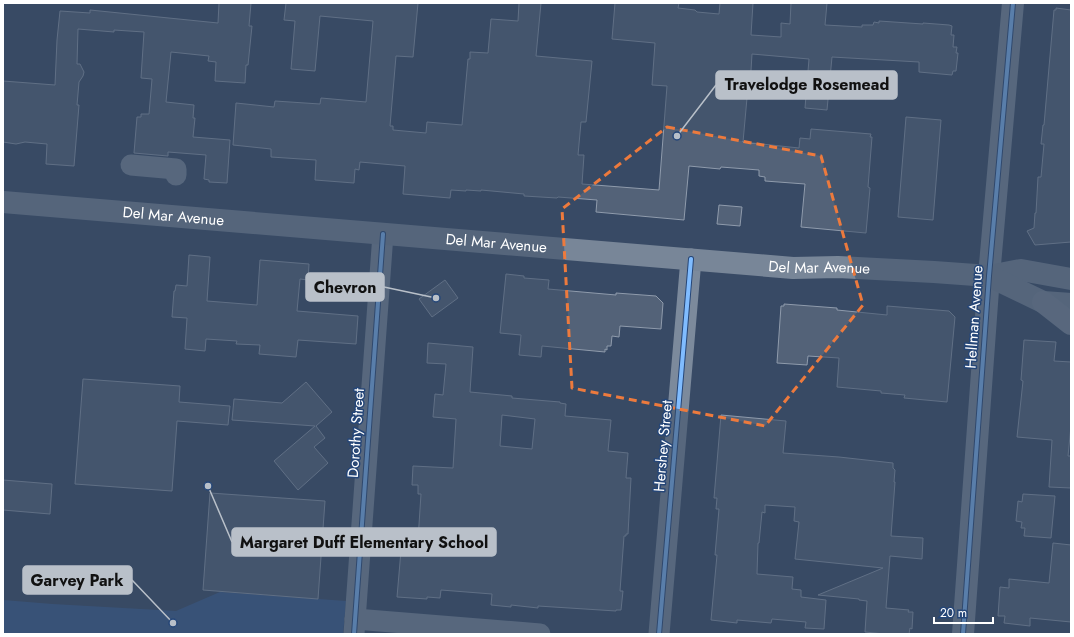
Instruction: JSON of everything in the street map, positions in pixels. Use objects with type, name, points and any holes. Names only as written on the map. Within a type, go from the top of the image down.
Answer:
[{"type":"highway","points":[[1043,302],[1071,324]]},
{"type":"main road","name":"Del Mar Avenue","points":[[3,202],[794,268],[838,267],[989,276],[1021,270],[1071,279]]},
{"type":"main road","name":"Del Mar Avenue","points":[[989,276],[1043,302],[1071,304]]},
{"type":"street","name":"Hellman Avenue","points":[[963,634],[989,276],[1013,3]]},
{"type":"street","points":[[131,165],[176,169],[176,175]]},
{"type":"street","name":"Dorothy Street","points":[[354,627],[383,234]]},
{"type":"street","name":"Hershey Street","points":[[660,634],[691,259]]},
{"type":"street","points":[[354,627],[540,634]]},
{"type":"highlighted area","points":[[667,127],[821,156],[863,305],[765,426],[572,388],[562,209]]},
{"type":"shaded area","points":[[220,592],[346,601],[343,634],[3,634],[3,600],[176,611]]},
{"type":"building","points":[[219,3],[251,3],[249,26],[252,26],[248,65],[246,65],[245,83],[215,81],[216,62],[208,61],[209,56],[171,52],[166,102],[194,105],[193,118],[195,118],[193,137],[230,140],[227,183],[209,182],[209,180],[204,179],[206,155],[168,152],[168,156],[134,153],[137,117],[141,117],[141,114],[149,114],[152,79],[141,78],[144,32],[114,30],[114,32],[78,29],[77,64],[80,64],[84,72],[79,82],[77,105],[79,105],[74,166],[46,164],[47,144],[25,142],[16,144],[3,142],[3,81],[55,85],[60,11],[90,13],[90,10],[218,23]]},
{"type":"building","points":[[286,3],[418,3],[413,57],[396,56],[390,126],[393,126],[393,130],[426,133],[427,122],[462,125],[468,59],[470,59],[470,52],[488,53],[491,19],[518,21],[519,3],[541,3],[536,56],[592,61],[586,122],[581,122],[578,155],[584,155],[582,184],[659,190],[667,86],[652,85],[655,43],[612,39],[615,3],[679,3],[678,8],[695,10],[697,12],[719,14],[720,3],[753,3],[751,35],[781,37],[781,23],[790,24],[791,3],[827,3],[825,25],[862,27],[862,25],[873,25],[874,22],[879,23],[879,21],[952,26],[951,35],[954,35],[953,47],[957,47],[956,53],[958,53],[956,71],[953,71],[952,75],[919,72],[919,62],[832,57],[827,110],[805,108],[809,59],[752,54],[750,87],[748,87],[743,142],[799,148],[800,138],[810,139],[811,129],[871,134],[868,187],[870,188],[866,233],[801,227],[805,184],[765,181],[765,177],[759,176],[759,170],[721,167],[720,169],[689,166],[684,220],[596,212],[597,200],[524,196],[524,194],[481,190],[451,190],[450,198],[403,194],[405,166],[360,162],[359,170],[355,169],[354,183],[315,180],[316,160],[271,157],[271,149],[233,145],[236,103],[274,107],[275,101],[320,104],[321,98],[366,102],[373,21],[320,16],[315,71],[291,69],[295,21],[284,20]]},
{"type":"building","points":[[1056,8],[1071,10],[1071,242],[1035,245],[1027,231],[1034,228],[1038,177],[1041,177],[1044,144],[1041,144],[1054,10],[1056,10]]},
{"type":"building","points":[[906,117],[941,120],[933,220],[898,217]]},
{"type":"building","points":[[719,205],[742,207],[740,226],[717,224]]},
{"type":"building","points":[[189,255],[210,257],[207,301],[257,305],[260,260],[309,264],[308,280],[300,279],[297,311],[358,316],[356,344],[298,340],[296,357],[259,354],[260,345],[236,344],[237,341],[206,339],[205,351],[185,349],[187,318],[172,317],[174,291],[176,285],[187,286]]},
{"type":"building","points":[[506,274],[524,276],[524,278],[549,280],[548,289],[616,295],[616,293],[656,296],[663,303],[661,329],[620,326],[619,337],[612,336],[611,346],[607,346],[607,350],[605,349],[605,352],[542,346],[541,357],[519,355],[521,335],[500,333]]},
{"type":"building","points":[[445,280],[458,298],[432,317],[419,299]]},
{"type":"building","points":[[784,304],[837,308],[837,310],[887,315],[887,306],[949,311],[955,317],[947,402],[904,398],[905,395],[881,393],[881,391],[837,387],[839,358],[808,356],[807,365],[777,363],[781,306],[784,306]]},
{"type":"building","points":[[1024,340],[1056,342],[1054,361],[1071,362],[1071,426],[1068,456],[1071,456],[1071,488],[1049,487],[1052,440],[1017,437],[1023,381],[1021,380]]},
{"type":"building","points":[[428,343],[473,347],[470,392],[512,396],[512,398],[560,402],[566,404],[565,416],[611,420],[608,451],[628,453],[626,478],[631,478],[628,534],[624,536],[620,591],[623,591],[621,610],[616,611],[538,606],[538,608],[511,605],[511,607],[491,605],[492,594],[441,590],[440,598],[427,597],[427,599],[397,597],[402,539],[418,540],[421,494],[418,494],[418,485],[412,485],[413,466],[453,468],[456,419],[433,417],[435,394],[443,395],[446,364],[427,363]],"holes":[[[502,415],[535,419],[532,449],[500,446]]]},
{"type":"building","points":[[83,379],[180,386],[179,402],[230,406],[228,425],[177,421],[172,491],[75,484]]},
{"type":"building","points":[[306,382],[332,412],[316,426],[325,438],[314,447],[328,463],[298,490],[274,461],[315,426],[232,420],[234,399],[282,403]]},
{"type":"building","points":[[721,415],[786,421],[783,453],[893,463],[893,468],[895,470],[895,482],[891,536],[923,538],[922,559],[890,556],[886,608],[909,610],[908,612],[913,612],[912,629],[910,628],[909,634],[865,632],[867,601],[818,595],[883,568],[795,559],[799,522],[794,521],[795,507],[765,505],[765,513],[762,512],[758,543],[757,574],[793,577],[792,589],[801,590],[801,597],[826,600],[824,629],[805,628],[806,622],[772,619],[771,623],[737,620],[737,623],[711,620],[717,555],[715,555],[719,509],[716,509],[717,498],[714,498]]},
{"type":"building","points":[[3,480],[52,484],[50,514],[3,510]]},
{"type":"building","points":[[210,493],[325,501],[318,599],[203,590]]},
{"type":"building","points":[[1023,494],[1055,496],[1051,538],[1024,536],[1025,528],[1021,528],[1022,522],[1016,521],[1018,501],[1022,502]]},
{"type":"building","points":[[1053,543],[1071,545],[1071,622],[1030,618],[1030,626],[1004,623],[1005,616],[998,616],[1000,587],[1009,588],[1009,579],[1049,583]]},
{"type":"cycle path","points":[[963,634],[989,276],[1013,3]]},
{"type":"cycle path","points":[[354,634],[383,234]]},
{"type":"cycle path","points":[[659,634],[691,259]]},
{"type":"place","name":"Travelodge Rosemead","points":[[677,136]]},
{"type":"place","name":"Chevron","points":[[436,298]]},
{"type":"place","name":"Margaret Duff Elementary School","points":[[208,486]]},
{"type":"place","name":"Garvey Park","points":[[173,623]]}]
